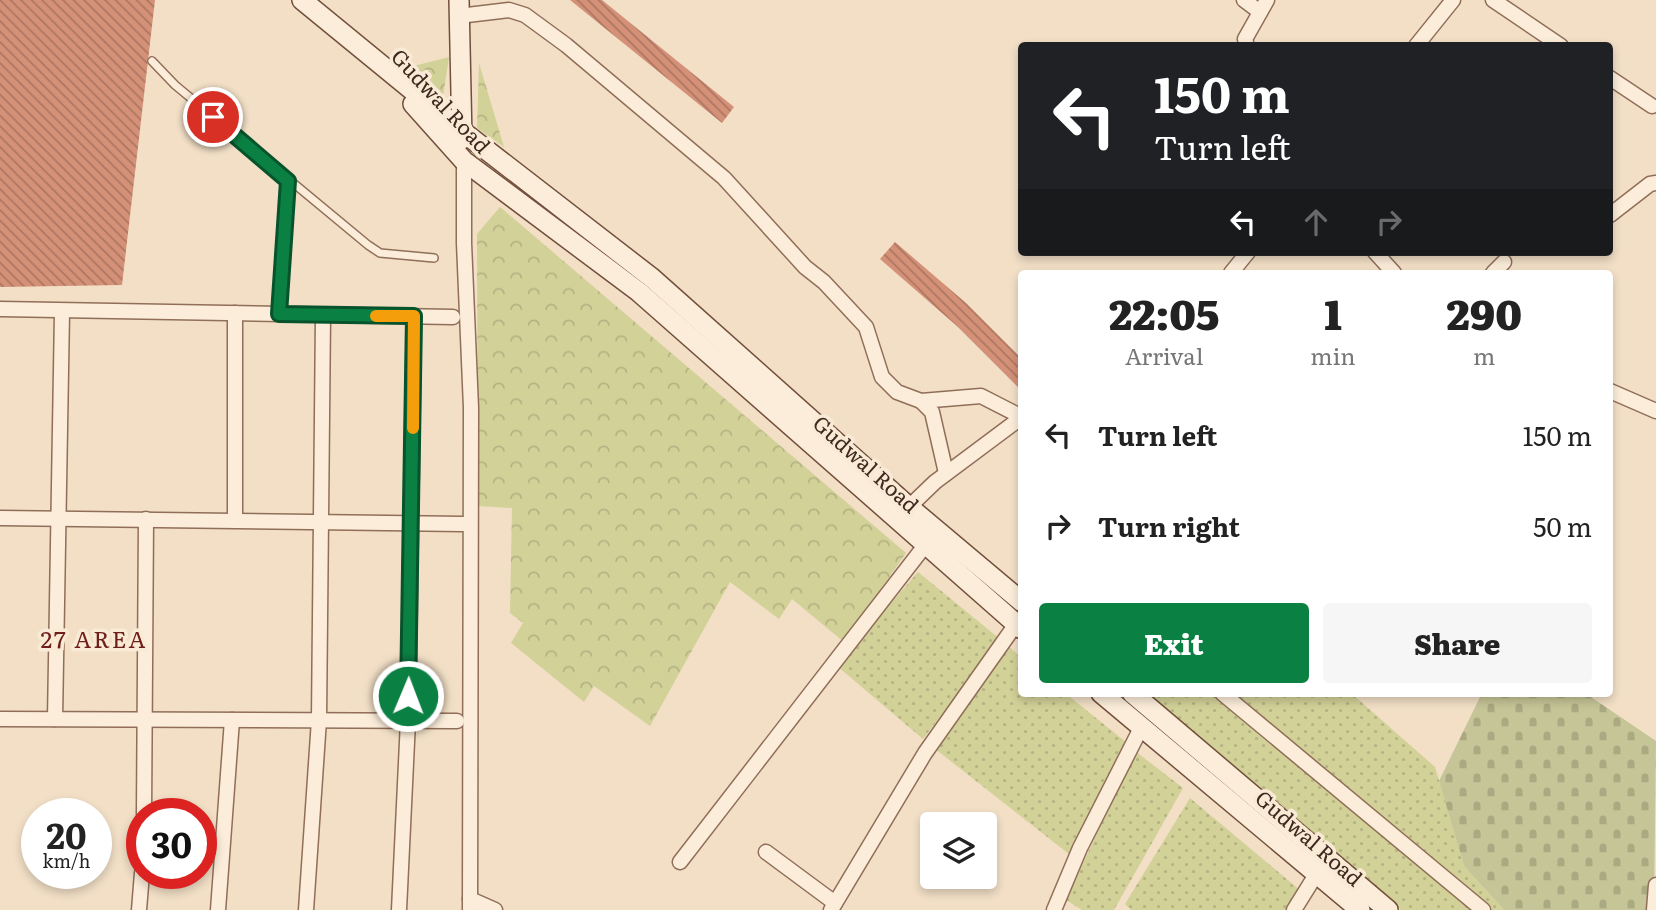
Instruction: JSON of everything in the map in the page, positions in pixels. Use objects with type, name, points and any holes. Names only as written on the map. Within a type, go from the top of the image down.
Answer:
[{"type":"main road","points":[[302,0],[372,60]]},
{"type":"main road","points":[[459,8],[464,161]]},
{"type":"main road","name":"Gudwal Road","points":[[372,60],[652,278],[909,507],[931,538],[1018,599]]},
{"type":"main road","name":"Gudwal Road","points":[[372,60],[464,161],[639,292],[931,538],[1018,625]]},
{"type":"main road","name":"Gudwal Road","points":[[1106,697],[1360,910]]},
{"type":"main road","name":"Gudwal Road","points":[[1137,697],[1388,910]]},
{"type":"street","points":[[1244,0],[1264,6],[1245,39],[1246,42]]},
{"type":"street","points":[[1419,42],[1453,0]]},
{"type":"street","points":[[1493,0],[1555,42]]},
{"type":"street","points":[[459,8],[509,10],[525,15],[566,45],[724,178],[805,267],[824,282],[866,327],[882,377],[897,393],[921,401],[981,396],[999,402],[1018,414]]},
{"type":"street","points":[[1613,80],[1652,106]]},
{"type":"street","points":[[464,161],[464,243],[471,408],[470,905],[495,910]]},
{"type":"street","points":[[1613,213],[1650,184],[1656,183]]},
{"type":"street","points":[[1233,270],[1245,256]]},
{"type":"street","points":[[1379,256],[1391,270]]},
{"type":"street","points":[[1496,270],[1504,262]]},
{"type":"street","points":[[0,309],[453,317]]},
{"type":"street","points":[[55,719],[62,312]]},
{"type":"street","points":[[235,313],[235,520]]},
{"type":"street","points":[[306,910],[319,720],[323,315]]},
{"type":"street","points":[[399,910],[408,721],[414,316]]},
{"type":"street","points":[[1613,392],[1656,411]]},
{"type":"street","points":[[921,401],[932,412],[946,473]]},
{"type":"street","points":[[909,507],[946,473],[1018,420]]},
{"type":"street","points":[[0,518],[463,524]]},
{"type":"street","points":[[144,798],[146,519]]},
{"type":"street","points":[[680,862],[931,538]]},
{"type":"street","points":[[765,852],[833,907],[925,754],[1018,627]]},
{"type":"street","points":[[1227,697],[1483,910]]},
{"type":"street","points":[[0,719],[457,721]]},
{"type":"street","points":[[218,910],[232,720]]},
{"type":"street","points":[[1054,910],[1080,848],[1142,726]]},
{"type":"street","points":[[1294,910],[1317,873]]},
{"type":"street","points":[[1654,910],[1656,885]]},
{"type":"street","points":[[139,910],[141,889]]},
{"type":"lane","points":[[152,61],[176,85],[288,181],[380,253],[434,258]]},
{"type":"lane","points":[[279,314],[288,181]]},
{"type":"green space","points":[[449,57],[443,97],[410,67]]},
{"type":"green space","points":[[479,63],[504,147],[477,128]]},
{"type":"green space","points":[[500,207],[906,553],[844,642],[792,599],[779,619],[730,582],[650,726],[594,686],[584,702],[511,643],[523,623],[510,613],[512,508],[478,506],[477,234]]},
{"type":"green space","points":[[918,572],[1000,639],[923,739],[837,666]]},
{"type":"green space","points":[[1008,646],[1018,655],[1018,697],[1070,697],[1127,743],[1069,854],[934,748]]},
{"type":"green space","points":[[1150,697],[1356,697],[1435,767],[1464,866],[1504,910],[1401,910]]},
{"type":"green space","points":[[1480,697],[1591,697],[1656,741],[1654,910],[1504,910],[1464,866],[1439,781]]},
{"type":"green space","points":[[1135,751],[1183,788],[1114,910],[1082,910],[1066,900]]},
{"type":"green space","points":[[1190,798],[1301,891],[1289,910],[1131,910],[1125,904]]},
{"type":"building","points":[[0,0],[155,0],[122,285],[0,287]]},
{"type":"building","points":[[570,0],[602,0],[734,107],[722,123]]},
{"type":"building","points":[[895,242],[966,303],[1018,355],[1018,387],[958,327],[880,259]]},
{"type":"slow traffic","points":[[376,316],[414,316],[413,428]]},
{"type":"district","name":"27 AREA","points":[[94,638]]},
{"type":"route","points":[[213,117],[288,181],[279,314],[414,316],[413,522],[408,696]]}]
